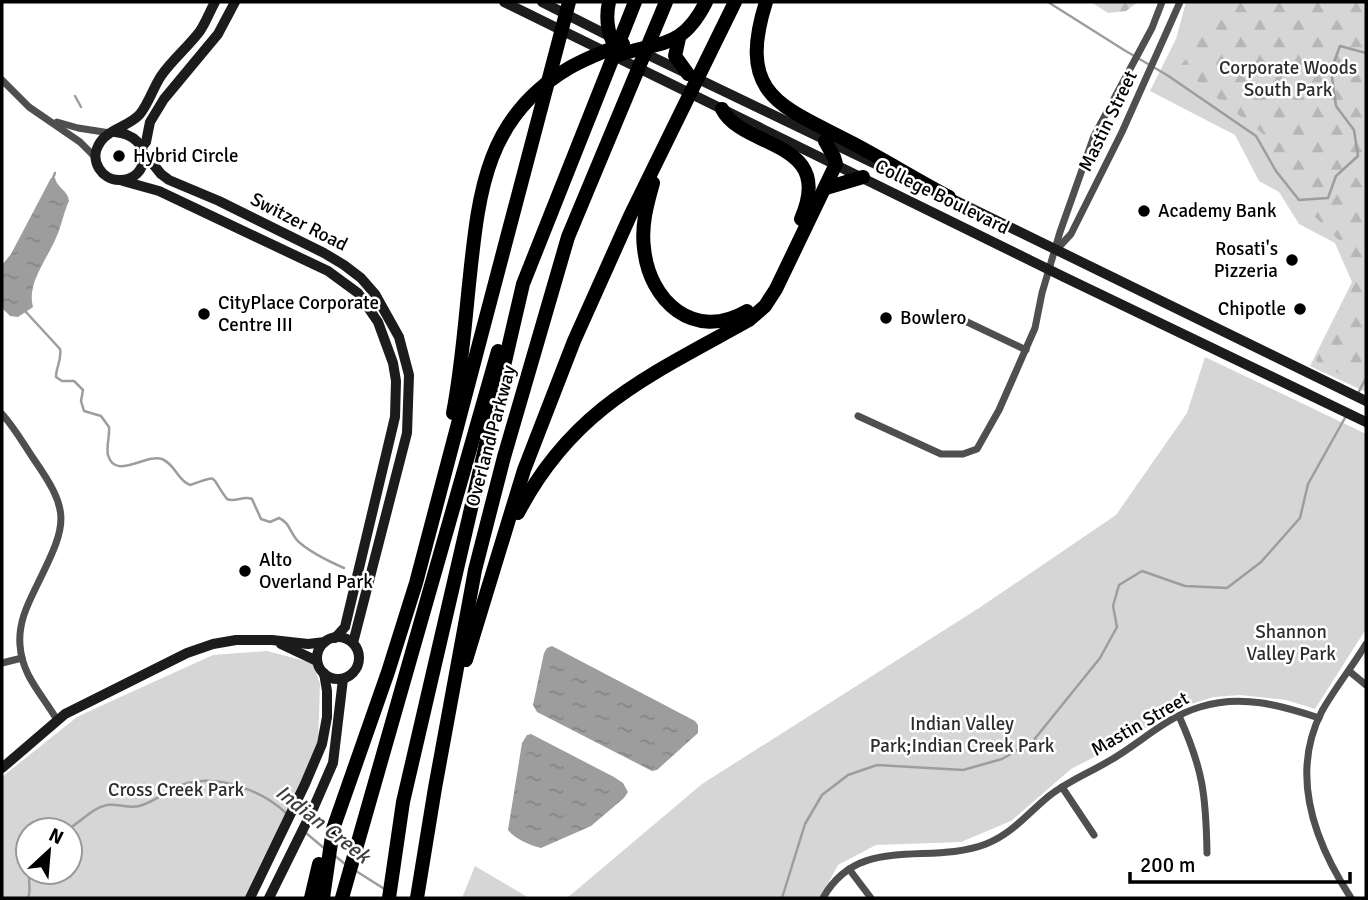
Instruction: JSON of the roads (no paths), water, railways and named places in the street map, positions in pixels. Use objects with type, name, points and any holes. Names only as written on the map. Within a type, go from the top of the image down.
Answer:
[{"type":"highway","points":[[311,898],[409,606],[566,7],[580,2]]},
{"type":"highway","points":[[609,2],[607,22],[616,48],[638,68]]},
{"type":"highway","name":"Overland Parkway","points":[[389,898],[394,856],[420,726],[523,284],[635,2]]},
{"type":"highway","name":"Overland Parkway","points":[[417,898],[475,570],[504,457],[568,237],[666,2]]},
{"type":"highway","points":[[450,456],[448,438],[459,373],[476,216],[484,176],[509,124],[534,97],[569,68],[616,48],[638,50],[679,38],[690,28],[706,2]]},
{"type":"highway","points":[[446,725],[524,470],[574,341],[629,216],[735,2]]},
{"type":"highway","points":[[766,2],[757,33],[756,58],[763,81],[778,102],[801,118],[949,197]]},
{"type":"highway","points":[[551,25],[569,68]]},
{"type":"highway","points":[[679,38],[676,56],[688,74]]},
{"type":"highway","points":[[669,135],[645,216],[643,248],[651,280],[665,301],[686,316],[712,322],[732,318],[749,310],[769,285],[806,209],[808,188],[804,170],[792,155],[728,121],[722,109]]},
{"type":"highway","points":[[501,545],[538,478],[570,437],[592,416],[631,387],[749,320],[765,306],[776,289],[836,164],[835,157],[825,141]]},
{"type":"highway","points":[[826,188],[863,177]]},
{"type":"highway","points":[[342,898],[500,344],[523,284]]},
{"type":"highway","points":[[322,869],[323,898]]},
{"type":"main road","points":[[215,2],[203,24],[161,76],[140,114],[100,142],[95,157],[101,172],[115,180],[123,181],[138,173],[142,166],[150,122],[164,99],[218,34],[235,2]]},
{"type":"main road","points":[[503,2],[551,25],[616,48]]},
{"type":"main road","points":[[542,2],[566,7],[616,48]]},
{"type":"main road","points":[[203,24],[218,34]]},
{"type":"main road","name":"College Boulevard","points":[[638,50],[825,141],[949,197],[1366,401]]},
{"type":"main road","name":"College Boulevard","points":[[638,68],[1366,422]]},
{"type":"main road","points":[[113,133],[134,137],[143,150]]},
{"type":"main road","name":"Switzer Road","points":[[143,150],[161,174],[169,180],[219,201],[335,259],[368,285],[383,319],[396,392],[395,417],[345,627],[317,654],[317,661]]},
{"type":"main road","name":"Switzer Road","points":[[123,181],[159,191],[339,277],[383,319],[404,350],[410,395],[407,433],[353,643],[359,654],[357,667],[343,679],[333,763],[269,898]]},
{"type":"main road","points":[[213,217],[219,201]]},
{"type":"main road","points":[[380,488],[392,491]]},
{"type":"main road","points":[[2,768],[57,720],[85,702],[187,653],[225,642],[272,640],[308,644],[341,637],[353,643]]},
{"type":"main road","points":[[250,898],[322,744],[327,717],[324,673],[317,661],[272,640]]},
{"type":"main road","points":[[324,673],[336,679],[343,679]]},
{"type":"street","name":"Mastin Street","points":[[858,416],[941,454],[963,454],[977,449],[1027,350],[1064,220],[1094,136],[1143,46],[1162,2]]},
{"type":"street","name":"Mastin Street","points":[[1056,250],[1071,234],[1122,132],[1180,2]]},
{"type":"street","points":[[2,80],[29,107],[84,145],[95,157]]},
{"type":"street","points":[[49,119],[78,128],[113,133]]},
{"type":"street","points":[[965,321],[1027,350]]},
{"type":"street","points":[[2,414],[54,489],[61,511],[62,524],[56,546],[26,608],[22,623],[22,657],[33,685],[57,720]]},
{"type":"street","points":[[1348,897],[1327,857],[1310,811],[1307,769],[1319,718],[1366,644]]},
{"type":"street","points":[[2,663],[22,657]]},
{"type":"street","points":[[1349,671],[1366,685]]},
{"type":"street","name":"Mastin Street","points":[[823,898],[835,880],[849,869],[878,856],[964,850],[987,844],[1010,831],[1062,787],[1109,761],[1179,716],[1202,706],[1238,700],[1284,706],[1319,718]]},
{"type":"street","points":[[1179,716],[1192,743],[1203,783],[1207,853]]},
{"type":"street","points":[[1062,787],[1094,835]]},
{"type":"street","points":[[849,869],[871,898]]},
{"type":"water","points":[[51,178],[55,178],[69,201],[54,242],[36,279],[33,307],[18,317],[10,316],[2,308],[2,265],[11,254]]},
{"type":"water","points":[[552,646],[695,721],[698,733],[657,770],[652,771],[537,712],[533,705],[544,653]]},
{"type":"water","points":[[531,734],[614,777],[623,783],[628,792],[591,826],[541,848],[523,841],[508,830],[522,743],[527,735]]},
{"type":"waterway","points":[[1048,2],[1167,75],[1256,136],[1276,171],[1299,200],[1328,198],[1336,176],[1358,156],[1354,130],[1336,106],[1331,70],[1340,46],[1366,53]]},
{"type":"waterway","points":[[75,96],[81,107]]},
{"type":"waterway","points":[[53,178],[55,173]]},
{"type":"waterway","points":[[26,312],[60,349],[56,377],[62,381],[74,381],[83,390],[81,401],[84,411],[101,416],[109,427],[108,455],[112,462],[117,466],[124,466],[155,458],[162,459],[190,485],[213,479],[227,499],[252,499],[261,519],[270,522],[279,518],[283,520],[305,547],[344,568]]},
{"type":"waterway","name":"Indian Creek","points":[[1357,395],[1366,378]]},
{"type":"waterway","name":"Indian Creek","points":[[782,898],[805,824],[822,795],[848,775],[877,765],[963,770],[1002,759],[1033,741],[1100,658],[1117,627],[1113,606],[1119,585],[1142,571],[1185,586],[1227,588],[1261,562],[1300,518],[1308,484],[1346,416]]},
{"type":"waterway","name":"Indian Creek","points":[[84,818],[101,807],[139,806],[181,785],[201,781],[241,787],[266,798],[287,814]]},
{"type":"waterway","name":"Indian Creek","points":[[306,833],[325,849]]},
{"type":"waterway","name":"Indian Creek","points":[[334,855],[345,864]]},
{"type":"waterway","name":"Indian Creek","points":[[356,871],[386,890]]},
{"type":"waterway","name":"Indian Creek","points":[[28,898],[30,886]]},
{"type":"place","name":"Hybrid Circle","points":[[119,156]]},
{"type":"place","name":"Academy Bank","points":[[1144,211]]},
{"type":"place","name":"Rosati's Pizzeria","points":[[1292,260]]},
{"type":"place","name":"Chipotle","points":[[1300,309]]},
{"type":"place","name":"CityPlace Corporate Centre III","points":[[204,314]]},
{"type":"place","name":"Bowlero","points":[[886,318]]},
{"type":"place","name":"Alto Overland Park","points":[[245,571]]},
{"type":"park label","name":"Corporate Woods South Park","points":[[1288,79]]},
{"type":"park label","name":"Shannon Valley Park","points":[[1291,643]]},
{"type":"park label","name":"Indian Valley Park;Indian Creek Park","points":[[962,735]]},
{"type":"park label","name":"Cross Creek Park","points":[[176,790]]}]
